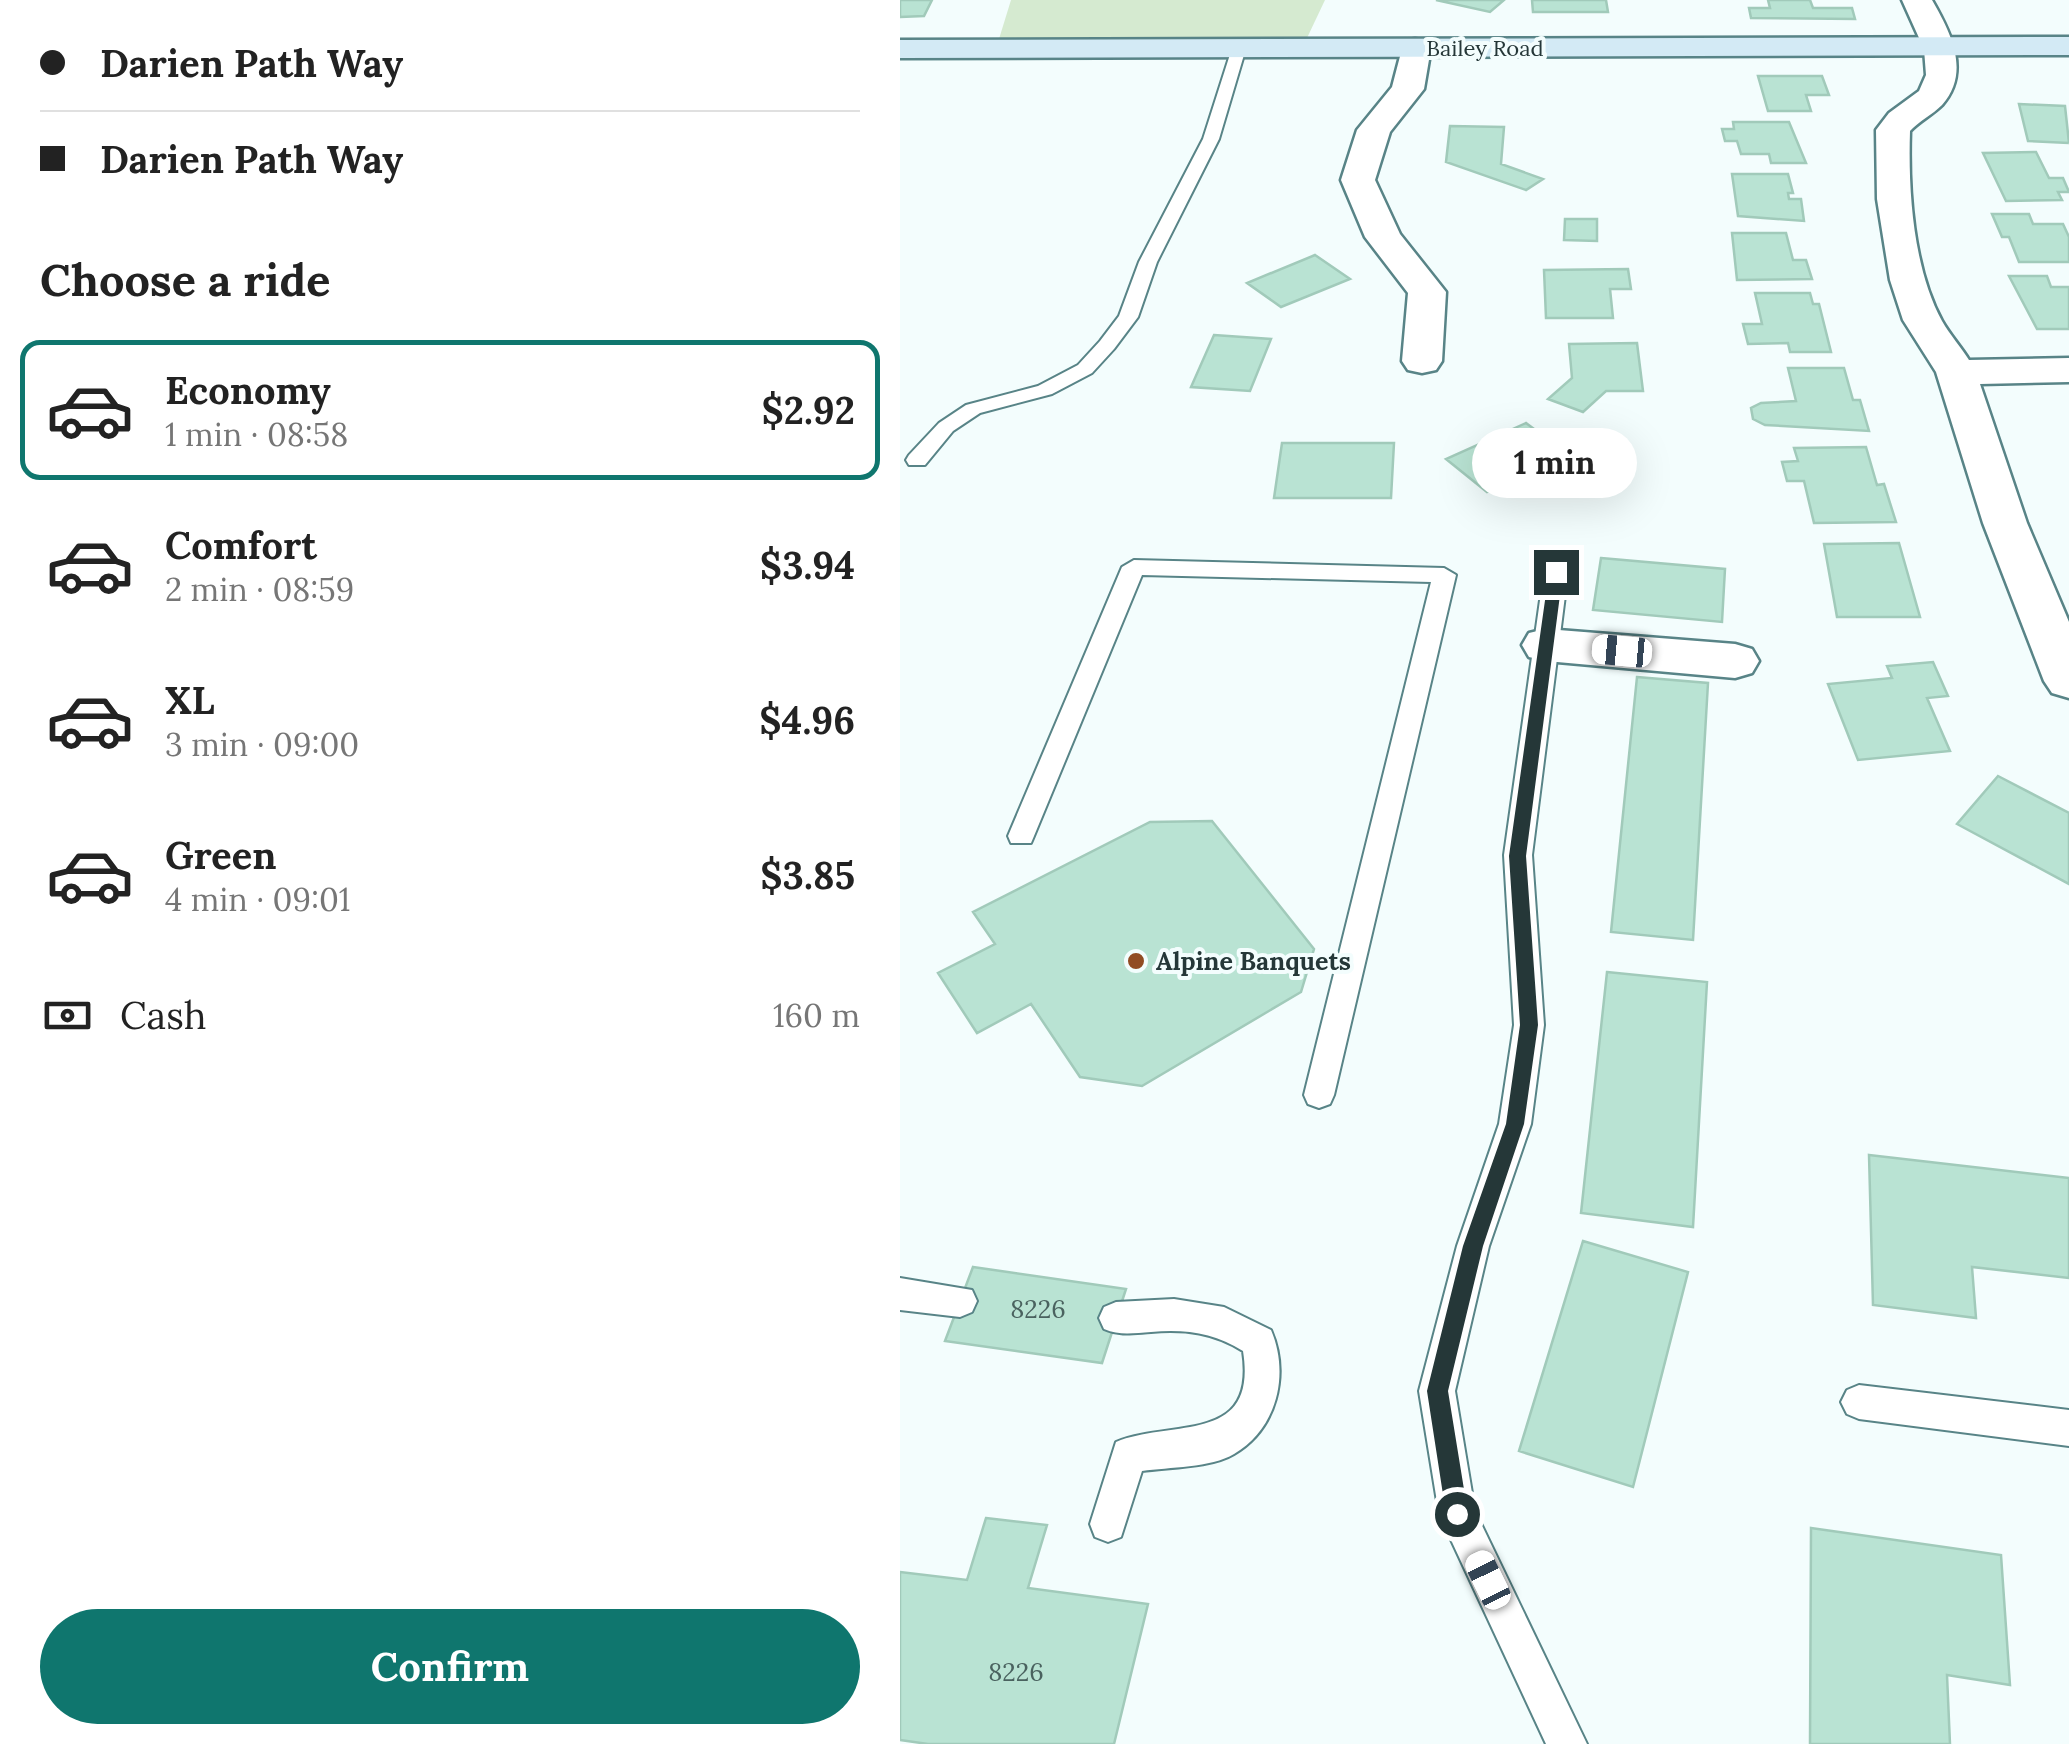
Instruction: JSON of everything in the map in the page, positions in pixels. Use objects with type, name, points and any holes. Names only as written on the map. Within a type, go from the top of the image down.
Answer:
[{"type":"street","points":[[1918,0],[1941,46],[1938,86],[1931,97],[1898,122],[1892,138],[1904,260],[1922,320],[1946,349],[1956,372],[2006,524],[2069,680]]},
{"type":"street","name":"Bailey Road","points":[[900,50],[2069,46]]},
{"type":"street","points":[[1416,48],[1408,89],[1374,130],[1358,180],[1383,236],[1427,292],[1422,361]]},
{"type":"street","points":[[1956,372],[2069,370]]},
{"type":"street","points":[[1546,645],[1734,660]]},
{"type":"lane","points":[[917,460],[946,427],[973,409],[1044,390],[1085,369],[1107,344],[1128,317],[1148,262],[1211,139],[1238,48]]},
{"type":"lane","points":[[1021,836],[1134,567],[1444,575],[1319,1095]]},
{"type":"lane","points":[[1556,572],[1518,856],[1529,1025],[1515,1124],[1473,1246],[1437,1391],[1457,1514],[1567,1744]]},
{"type":"lane","points":[[900,1294],[960,1300]]},
{"type":"lane","points":[[1108,1524],[1129,1455],[1224,1440],[1256,1408],[1264,1374],[1259,1342],[1232,1324],[1182,1313],[1116,1318]]},
{"type":"lane","points":[[1859,1402],[2069,1428]]},
{"type":"green space","points":[[1011,0],[1325,0],[1307,38],[999,39]]},
{"type":"building","points":[[900,0],[932,0],[924,16],[900,17]]},
{"type":"building","points":[[1436,0],[1504,0],[1490,12]]},
{"type":"building","points":[[1532,0],[1606,0],[1608,12],[1533,12]]},
{"type":"building","points":[[1768,0],[1810,0],[1813,8],[1852,8],[1855,19],[1751,18],[1749,8],[1770,8]]},
{"type":"building","points":[[1758,76],[1822,76],[1829,95],[1806,95],[1811,111],[1768,111]]},
{"type":"building","points":[[2019,104],[2065,106],[2069,143],[2028,141]]},
{"type":"building","points":[[1733,122],[1789,122],[1806,163],[1771,163],[1769,154],[1741,154],[1737,141],[1725,141],[1722,129],[1734,129]]},
{"type":"building","points":[[1450,126],[1504,127],[1501,164],[1543,179],[1526,190],[1446,162]]},
{"type":"building","points":[[2036,152],[2049,178],[2063,178],[2069,192],[2058,192],[2062,200],[2006,201],[1983,153]]},
{"type":"building","points":[[1732,174],[1788,174],[1793,193],[1788,193],[1789,199],[1801,199],[1804,221],[1738,216]]},
{"type":"building","points":[[1992,214],[2029,214],[2033,224],[2063,224],[2069,237],[2069,262],[2019,262],[2009,237],[2002,237]]},
{"type":"building","points":[[1565,219],[1597,219],[1597,241],[1564,240]]},
{"type":"building","points":[[1732,233],[1786,233],[1793,260],[1806,260],[1812,279],[1737,280]]},
{"type":"building","points":[[1315,255],[1350,279],[1281,307],[1247,283]]},
{"type":"building","points":[[1628,269],[1631,289],[1610,289],[1613,318],[1546,318],[1544,270]]},
{"type":"building","points":[[2009,276],[2047,276],[2051,287],[2069,287],[2069,329],[2037,329]]},
{"type":"building","points":[[1755,293],[1810,293],[1813,304],[1819,304],[1831,352],[1790,352],[1788,343],[1748,344],[1743,324],[1762,324]]},
{"type":"building","points":[[1214,335],[1271,339],[1250,391],[1191,387]]},
{"type":"building","points":[[1637,343],[1643,391],[1606,391],[1583,412],[1548,399],[1572,378],[1569,344]]},
{"type":"building","points":[[1788,368],[1844,368],[1853,400],[1860,400],[1869,431],[1765,425],[1753,419],[1751,408],[1761,403],[1796,401]]},
{"type":"building","points":[[1526,423],[1569,455],[1487,492],[1446,459]]},
{"type":"building","points":[[1282,443],[1394,443],[1391,498],[1274,498]]},
{"type":"building","points":[[1866,447],[1877,485],[1884,484],[1896,522],[1814,523],[1804,481],[1787,481],[1782,462],[1798,461],[1794,448]]},
{"type":"building","points":[[1899,543],[1920,617],[1837,617],[1824,544]]},
{"type":"building","points":[[1601,558],[1725,569],[1722,622],[1593,610]]},
{"type":"building","points":[[1933,662],[1948,696],[1927,698],[1950,751],[1858,760],[1828,684],[1892,678],[1887,666]]},
{"type":"building","points":[[1637,677],[1708,683],[1693,940],[1611,932]]},
{"type":"building","points":[[1998,776],[2069,813],[2069,884],[1957,824]]},
{"type":"building","name":"Alpine Banquets","points":[[1212,821],[1314,949],[1301,992],[1142,1086],[1080,1077],[1031,1004],[977,1033],[938,973],[995,944],[973,912],[1150,822]]},
{"type":"building","points":[[1607,972],[1707,982],[1693,1227],[1581,1213]]},
{"type":"building","points":[[1869,1155],[2069,1178],[2069,1278],[1972,1267],[1976,1318],[1873,1305]]},
{"type":"building","points":[[1583,1241],[1688,1272],[1633,1487],[1519,1451]]},
{"type":"building","points":[[973,1267],[1126,1289],[1102,1363],[945,1341]]},
{"type":"building","points":[[986,1518],[1047,1525],[1028,1588],[1148,1604],[1114,1744],[928,1744],[900,1740],[900,1572],[967,1580]]},
{"type":"building","points":[[1811,1528],[2001,1555],[2010,1685],[1947,1675],[1950,1744],[1810,1744]]},
{"type":"place","name":"Alpine Banquets","points":[[1136,961]]},
{"type":"route","points":[[1457,1514],[1437,1391],[1473,1246],[1515,1124],[1529,1025],[1518,856],[1556,572]]}]
